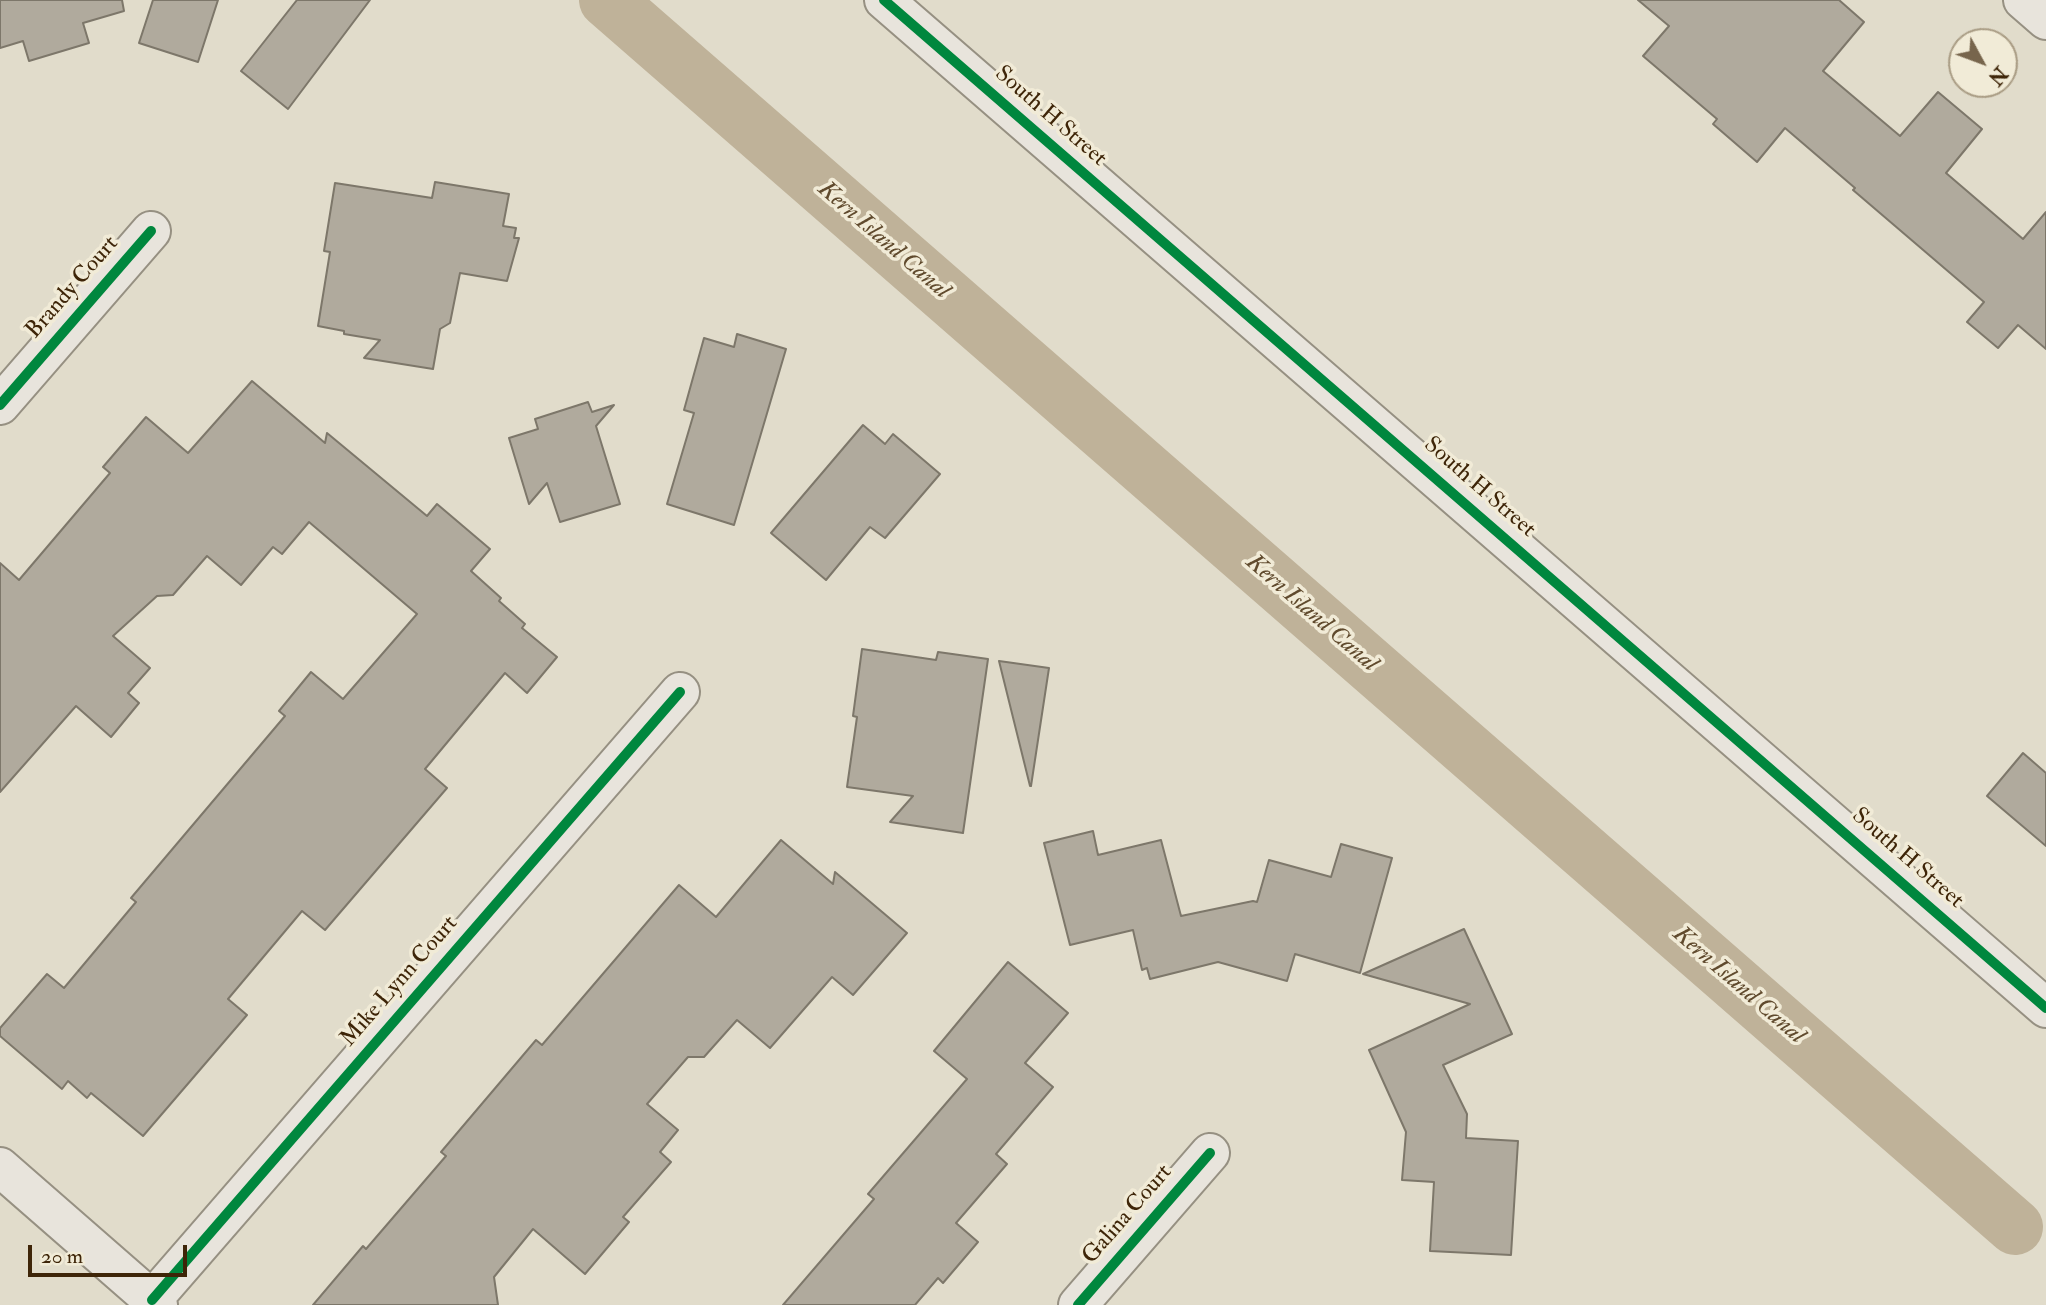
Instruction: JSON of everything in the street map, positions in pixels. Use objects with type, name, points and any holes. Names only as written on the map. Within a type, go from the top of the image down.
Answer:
[{"type":"street","name":"South H Street","points":[[884,0],[2046,1008]]},
{"type":"street","points":[[2023,0],[2046,20]]},
{"type":"street","name":"Brandy Court","points":[[0,405],[151,231]]},
{"type":"street","name":"Mike Lynn Court","points":[[155,1302],[680,692]]},
{"type":"street","name":"Galina Court","points":[[1078,1305],[1210,1153]]},
{"type":"street","points":[[0,1167],[155,1302]]},
{"type":"building","points":[[0,0],[122,0],[124,11],[83,23],[89,43],[29,61],[23,41],[0,48]]},
{"type":"building","points":[[153,0],[218,0],[198,62],[139,43]]},
{"type":"building","points":[[297,0],[370,0],[288,109],[241,71]]},
{"type":"building","points":[[1638,0],[1839,0],[1864,22],[1823,71],[1900,136],[1938,92],[1982,129],[1946,173],[2023,239],[2046,212],[2046,349],[2018,325],[1998,348],[1967,322],[1984,302],[1785,128],[1757,162],[1713,124],[1717,119],[1643,56],[1669,26]]},
{"type":"building","points":[[435,182],[509,194],[503,226],[516,228],[514,238],[519,238],[507,281],[460,273],[450,323],[440,329],[433,369],[364,358],[380,340],[318,326],[330,252],[324,251],[335,183],[432,198]]},
{"type":"building","points":[[737,334],[786,349],[734,525],[667,504],[694,413],[684,410],[704,338],[734,347]]},
{"type":"building","points":[[252,381],[325,443],[327,433],[427,516],[437,504],[490,549],[471,571],[525,624],[522,628],[557,657],[527,693],[505,673],[425,769],[447,788],[325,930],[302,911],[228,999],[247,1015],[143,1136],[91,1093],[87,1098],[68,1081],[62,1089],[0,1036],[0,1028],[47,974],[64,988],[136,902],[131,898],[285,716],[279,711],[311,672],[343,699],[417,614],[309,522],[282,554],[273,547],[241,585],[207,556],[173,595],[157,596],[113,636],[150,668],[128,693],[139,703],[111,737],[76,706],[0,792],[0,563],[19,580],[110,473],[103,467],[146,417],[188,453]]},
{"type":"building","points":[[588,402],[592,412],[614,405],[596,426],[620,504],[560,522],[547,483],[529,504],[509,438],[538,429],[535,419]]},
{"type":"building","points":[[863,425],[885,444],[893,434],[940,474],[885,538],[870,527],[826,580],[771,533]]},
{"type":"building","points":[[862,649],[936,660],[938,652],[988,659],[963,833],[890,822],[913,796],[847,787],[857,717],[853,716]]},
{"type":"building","points":[[999,661],[1049,668],[1031,786],[1030,786]]},
{"type":"building","points":[[2023,753],[2046,773],[2046,846],[1987,796]]},
{"type":"building","points":[[1093,831],[1098,855],[1161,840],[1181,916],[1257,902],[1269,860],[1331,877],[1341,844],[1392,858],[1360,973],[1295,954],[1287,981],[1218,962],[1150,979],[1147,968],[1142,970],[1133,930],[1070,945],[1044,843]]},
{"type":"building","points":[[781,840],[833,884],[835,872],[907,933],[853,995],[832,977],[770,1048],[737,1020],[704,1057],[688,1057],[647,1104],[678,1130],[660,1152],[671,1162],[623,1217],[629,1222],[585,1274],[533,1229],[494,1277],[498,1305],[313,1305],[363,1246],[366,1249],[446,1156],[441,1152],[536,1040],[542,1045],[679,885],[716,917]]},
{"type":"building","points":[[1464,929],[1512,1034],[1443,1065],[1467,1114],[1466,1138],[1518,1141],[1511,1255],[1430,1251],[1434,1182],[1402,1180],[1406,1132],[1369,1050],[1470,1004],[1363,974]]},
{"type":"building","points":[[1008,962],[1068,1013],[1025,1063],[1053,1087],[996,1154],[1007,1164],[956,1223],[978,1242],[943,1283],[938,1278],[915,1305],[783,1305],[874,1199],[868,1194],[967,1079],[934,1051]]},
{"type":"waterway","name":"Kern Island Canal","points":[[607,0],[2015,1227]]},
{"type":"cycle path","points":[[884,0],[2046,1008]]},
{"type":"cycle path","points":[[0,405],[151,231]]},
{"type":"cycle path","points":[[152,1300],[680,692]]},
{"type":"cycle path","points":[[1078,1305],[1210,1153]]}]
